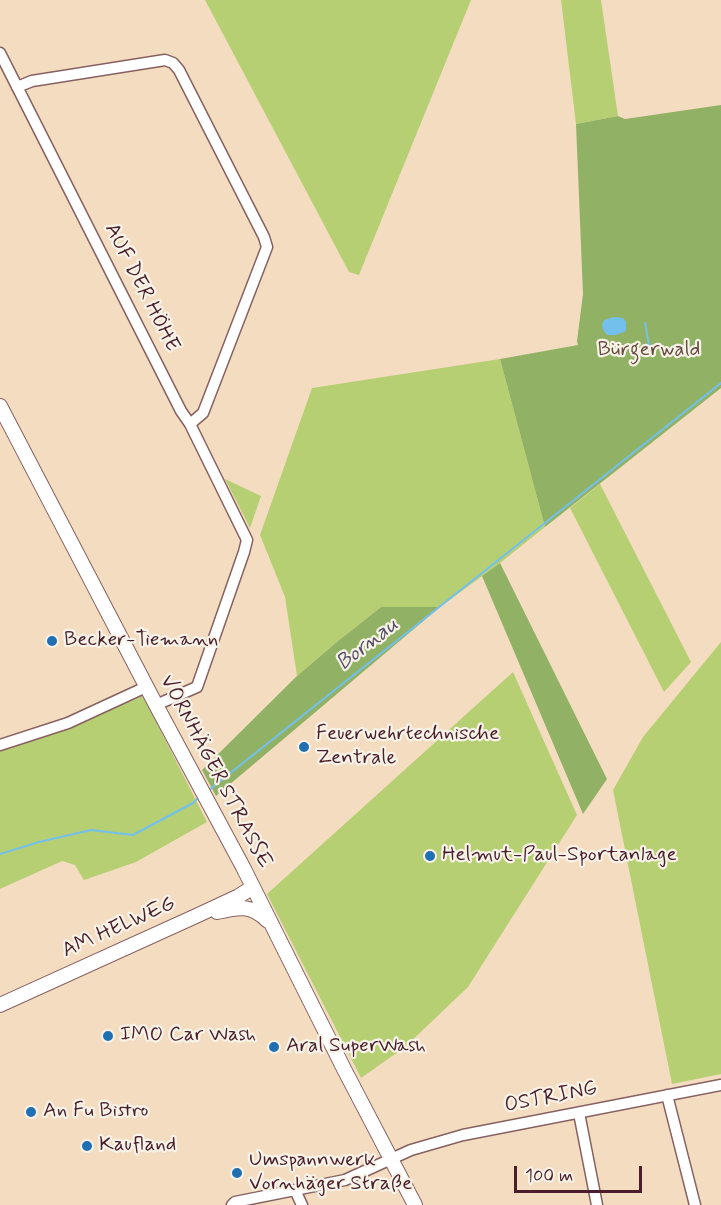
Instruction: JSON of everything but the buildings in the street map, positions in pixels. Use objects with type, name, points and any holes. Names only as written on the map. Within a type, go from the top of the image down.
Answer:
[{"type":"main road","name":"VORNHÄGER STRASSE","points":[[0,406],[274,927],[415,1205]]},
{"type":"main road","name":"AM HELWEG","points":[[0,1005],[239,896],[253,887]]},
{"type":"main road","points":[[196,916],[241,907],[261,914],[274,927]]},
{"type":"street","name":"AUF DER HÖHE","points":[[0,53],[247,540],[197,687],[156,705]]},
{"type":"street","points":[[17,87],[32,81],[165,60],[173,63],[179,70],[267,247],[203,413],[190,424]]},
{"type":"street","points":[[0,745],[68,723],[146,687]]},
{"type":"street","name":"OSTRING","points":[[391,1159],[428,1144],[464,1135],[721,1084]]},
{"type":"street","points":[[667,1095],[695,1205]]},
{"type":"street","points":[[579,1113],[597,1205]]},
{"type":"street","points":[[233,1203],[345,1180],[391,1159]]},
{"type":"street","points":[[295,1190],[302,1205]]},
{"type":"green space","points":[[205,0],[471,0],[359,275],[349,272]]},
{"type":"green space","points":[[561,0],[601,0],[618,116],[576,124]]},
{"type":"green space","name":"Bürgerwald","points":[[721,105],[721,388],[545,527],[500,359],[578,345],[583,294],[576,124],[618,116],[625,119]]},
{"type":"green space","points":[[500,359],[545,527],[440,607],[381,607],[297,676],[285,597],[260,535],[312,388]]},
{"type":"green space","points":[[225,479],[261,496],[250,528]]},
{"type":"green space","points":[[600,484],[691,662],[664,692],[570,508]]},
{"type":"green space","points":[[500,563],[607,779],[583,814],[482,576]]},
{"type":"green space","points":[[381,607],[440,607],[216,796],[202,770],[297,676]]},
{"type":"green space","points":[[721,642],[721,1074],[672,1084],[613,790],[643,737]]},
{"type":"green space","name":"Helmut-Paul-Sportanlage","points":[[513,672],[577,815],[468,987],[405,1047],[361,1078],[267,894]]},
{"type":"green space","points":[[143,696],[207,822],[136,862],[84,880],[75,865],[62,861],[0,889],[0,747],[76,724]]},
{"type":"water","points":[[614,317],[623,318],[626,322],[626,331],[616,335],[607,335],[602,325],[604,320]]},
{"type":"waterway","points":[[645,323],[650,350]]},
{"type":"waterway","name":"Bornau","points":[[209,790],[721,383]]},
{"type":"waterway","name":"Bornau","points":[[0,854],[91,830],[133,835],[193,803],[199,797]]},
{"type":"place","name":"Becker-Tiemann","points":[[52,641]]},
{"type":"place","name":"Feuerwehrtechnische Zentrale","points":[[304,747]]},
{"type":"place","name":"Helmut-Paul-Sportanlage","points":[[430,856]]},
{"type":"place","name":"IMO Car Wash","points":[[108,1036]]},
{"type":"place","name":"Aral SuperWash","points":[[274,1047]]},
{"type":"place","name":"An Fu Bistro","points":[[31,1112]]},
{"type":"place","name":"Kaufland","points":[[87,1146]]},
{"type":"place","name":"Umspannwerk Vornhäger Straße","points":[[237,1173]]}]
